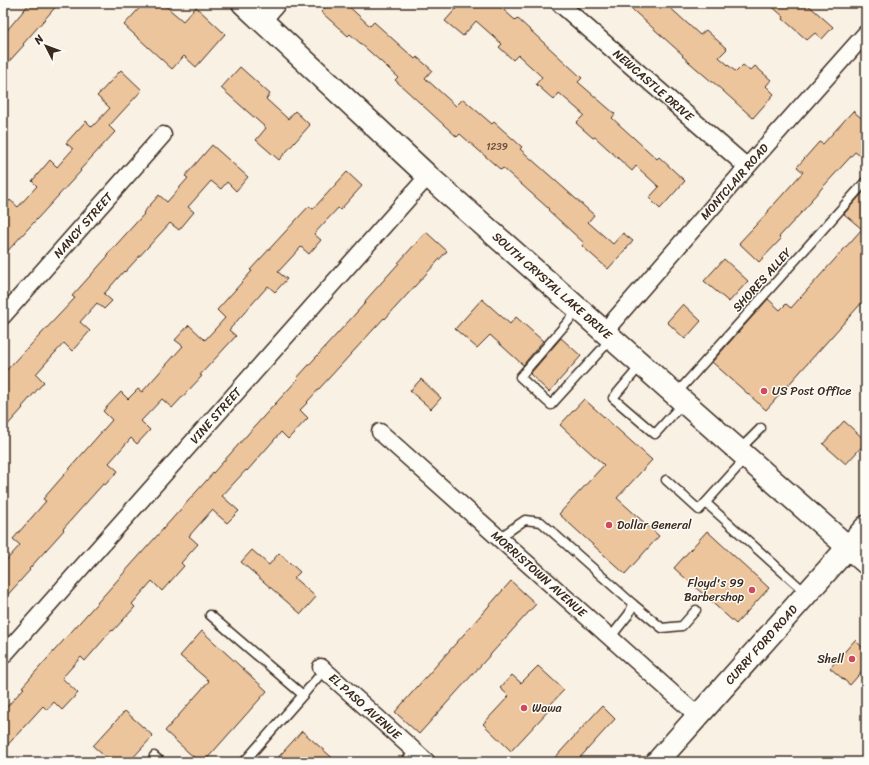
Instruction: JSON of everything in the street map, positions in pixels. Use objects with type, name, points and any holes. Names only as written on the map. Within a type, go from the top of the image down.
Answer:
[{"type":"street","name":"SOUTH CRYSTAL LAKE DRIVE","points":[[243,3],[428,176],[866,563]]},
{"type":"street","points":[[262,21],[278,3]]},
{"type":"street","name":"NEWCASTLE DRIVE","points":[[559,3],[747,167]]},
{"type":"street","name":"MONTCLAIR ROAD","points":[[608,335],[747,167],[866,33]]},
{"type":"street","name":"NANCY STREET","points":[[3,316],[163,135]]},
{"type":"street","name":"VINE STREET","points":[[3,656],[428,176]]},
{"type":"street","name":"MORRISTOWN AVENUE","points":[[380,432],[698,716]]},
{"type":"street","name":"CURRY FORD ROAD","points":[[657,762],[866,527]]},
{"type":"street","name":"EL PASO AVENUE","points":[[323,669],[410,757],[427,762]]},
{"type":"lane","name":"SHORES ALLEY","points":[[642,365],[613,398],[654,434],[679,398],[866,181]]},
{"type":"lane","points":[[578,309],[520,377],[551,405],[608,335]]},
{"type":"lane","points":[[666,480],[699,510],[706,503],[761,428]]},
{"type":"lane","points":[[706,503],[807,594]]},
{"type":"lane","points":[[499,538],[525,520],[541,522],[662,628],[682,626],[696,610]]},
{"type":"lane","points":[[610,638],[629,614],[633,604]]},
{"type":"lane","points":[[210,615],[303,695]]},
{"type":"lane","points":[[244,762],[303,695],[323,669]]},
{"type":"lane","points":[[154,756],[161,762]]},
{"type":"building","points":[[30,3],[59,3],[3,68],[3,35]]},
{"type":"building","points":[[144,3],[162,3],[183,21],[196,7],[225,34],[196,67],[184,56],[172,69],[124,25]]},
{"type":"building","points":[[330,3],[345,3],[370,26],[374,22],[415,59],[417,57],[432,70],[425,78],[456,106],[463,99],[492,124],[494,122],[522,147],[520,149],[594,215],[588,222],[613,244],[623,233],[633,241],[608,269],[582,246],[584,243],[548,210],[549,209],[503,168],[501,170],[460,134],[457,137],[395,80],[398,77],[350,34],[348,36],[321,12]]},
{"type":"building","points":[[461,3],[496,3],[515,20],[517,18],[582,78],[578,82],[615,114],[612,118],[657,159],[659,157],[685,181],[660,209],[649,198],[659,187],[636,166],[632,171],[595,137],[593,138],[576,123],[584,115],[559,93],[554,100],[536,84],[542,77],[518,55],[513,60],[499,47],[502,44],[476,21],[463,36],[445,21]]},
{"type":"building","points":[[625,3],[665,3],[700,35],[706,30],[727,49],[719,57],[736,72],[743,65],[750,71],[755,66],[771,80],[766,86],[774,94],[753,118],[682,56],[683,55]]},
{"type":"building","points":[[768,3],[806,3],[833,27],[822,39],[815,33],[807,40],[783,19],[784,17]]},
{"type":"building","points":[[240,67],[270,94],[266,99],[288,119],[295,111],[310,125],[279,160],[256,140],[266,128],[221,88]]},
{"type":"building","points":[[121,70],[142,90],[109,126],[115,132],[3,256],[3,208],[10,200],[18,207],[37,186],[32,181],[50,160],[57,167],[73,149],[66,143],[86,121],[92,127],[110,108],[97,96]]},
{"type":"building","points":[[853,111],[866,122],[866,148],[859,155],[855,152],[811,200],[812,201],[779,237],[781,239],[759,262],[739,243],[803,172],[797,167],[819,142],[823,144]]},
{"type":"building","points":[[212,145],[248,177],[236,191],[227,182],[221,189],[211,181],[188,207],[194,212],[179,230],[170,223],[104,294],[112,301],[104,309],[97,303],[80,322],[90,331],[72,351],[64,343],[36,374],[44,382],[3,430],[3,374],[75,298],[72,296],[159,195],[167,202],[188,178],[185,176]]},
{"type":"building","points":[[347,172],[362,186],[340,210],[338,208],[314,234],[321,240],[309,254],[301,247],[278,272],[287,279],[275,292],[268,286],[229,330],[236,336],[172,408],[162,399],[141,421],[150,430],[137,444],[131,438],[109,463],[118,471],[105,485],[103,484],[3,600],[3,564],[20,545],[13,539],[46,501],[43,499],[112,420],[103,411],[121,392],[128,399],[138,389],[142,392],[183,346],[175,340],[189,325],[205,340],[225,318],[217,310],[252,271],[250,270],[309,206],[313,209]]},
{"type":"building","points":[[866,189],[866,298],[766,410],[712,362],[768,299],[780,310],[786,304],[791,308],[862,229],[844,214]]},
{"type":"building","points":[[426,232],[447,251],[300,410],[308,418],[288,439],[281,432],[247,471],[246,470],[222,496],[239,511],[227,523],[212,510],[189,536],[198,544],[181,563],[184,566],[162,591],[152,581],[132,604],[135,607],[113,631],[112,630],[85,661],[81,657],[62,678],[78,693],[62,710],[54,702],[47,710],[43,706],[3,750],[3,711],[24,688],[22,687],[298,379],[297,378],[366,302],[365,301]]},
{"type":"building","points":[[724,259],[748,281],[729,302],[704,281]]},
{"type":"building","points":[[482,299],[510,324],[516,317],[543,341],[523,365],[490,335],[477,348],[455,329]]},
{"type":"building","points":[[683,304],[701,321],[685,339],[667,322]]},
{"type":"building","points":[[561,338],[581,356],[549,392],[530,374]]},
{"type":"building","points":[[421,379],[441,398],[431,409],[410,391]]},
{"type":"building","points":[[584,399],[652,460],[617,498],[659,536],[625,574],[559,514],[604,465],[560,425]]},
{"type":"building","points":[[844,421],[866,441],[846,464],[823,444]]},
{"type":"building","points":[[707,531],[769,588],[736,624],[674,568]]},
{"type":"building","points":[[252,550],[269,565],[279,553],[300,572],[294,578],[316,597],[301,614],[241,562]]},
{"type":"building","points":[[511,581],[536,604],[419,734],[395,712]]},
{"type":"building","points":[[202,631],[267,691],[204,762],[199,762],[165,731],[209,681],[180,656]]},
{"type":"building","name":"Shell","points":[[855,640],[866,651],[866,667],[850,685],[830,668]]},
{"type":"building","points":[[538,666],[564,690],[548,707],[550,709],[511,751],[483,724],[509,696],[500,688],[512,675],[521,683]]},
{"type":"building","points":[[602,706],[615,719],[576,762],[551,762]]},
{"type":"building","points":[[125,711],[153,736],[129,762],[111,762],[93,746]]},
{"type":"building","points":[[302,731],[337,762],[274,762]]},
{"type":"place","name":"US Post Office","points":[[764,391]]},
{"type":"place","name":"Dollar General","points":[[609,525]]},
{"type":"place","name":"Floyd's 99 Barbershop","points":[[752,590]]},
{"type":"place","name":"Shell","points":[[852,659]]},
{"type":"place","name":"Wawa","points":[[524,708]]}]
